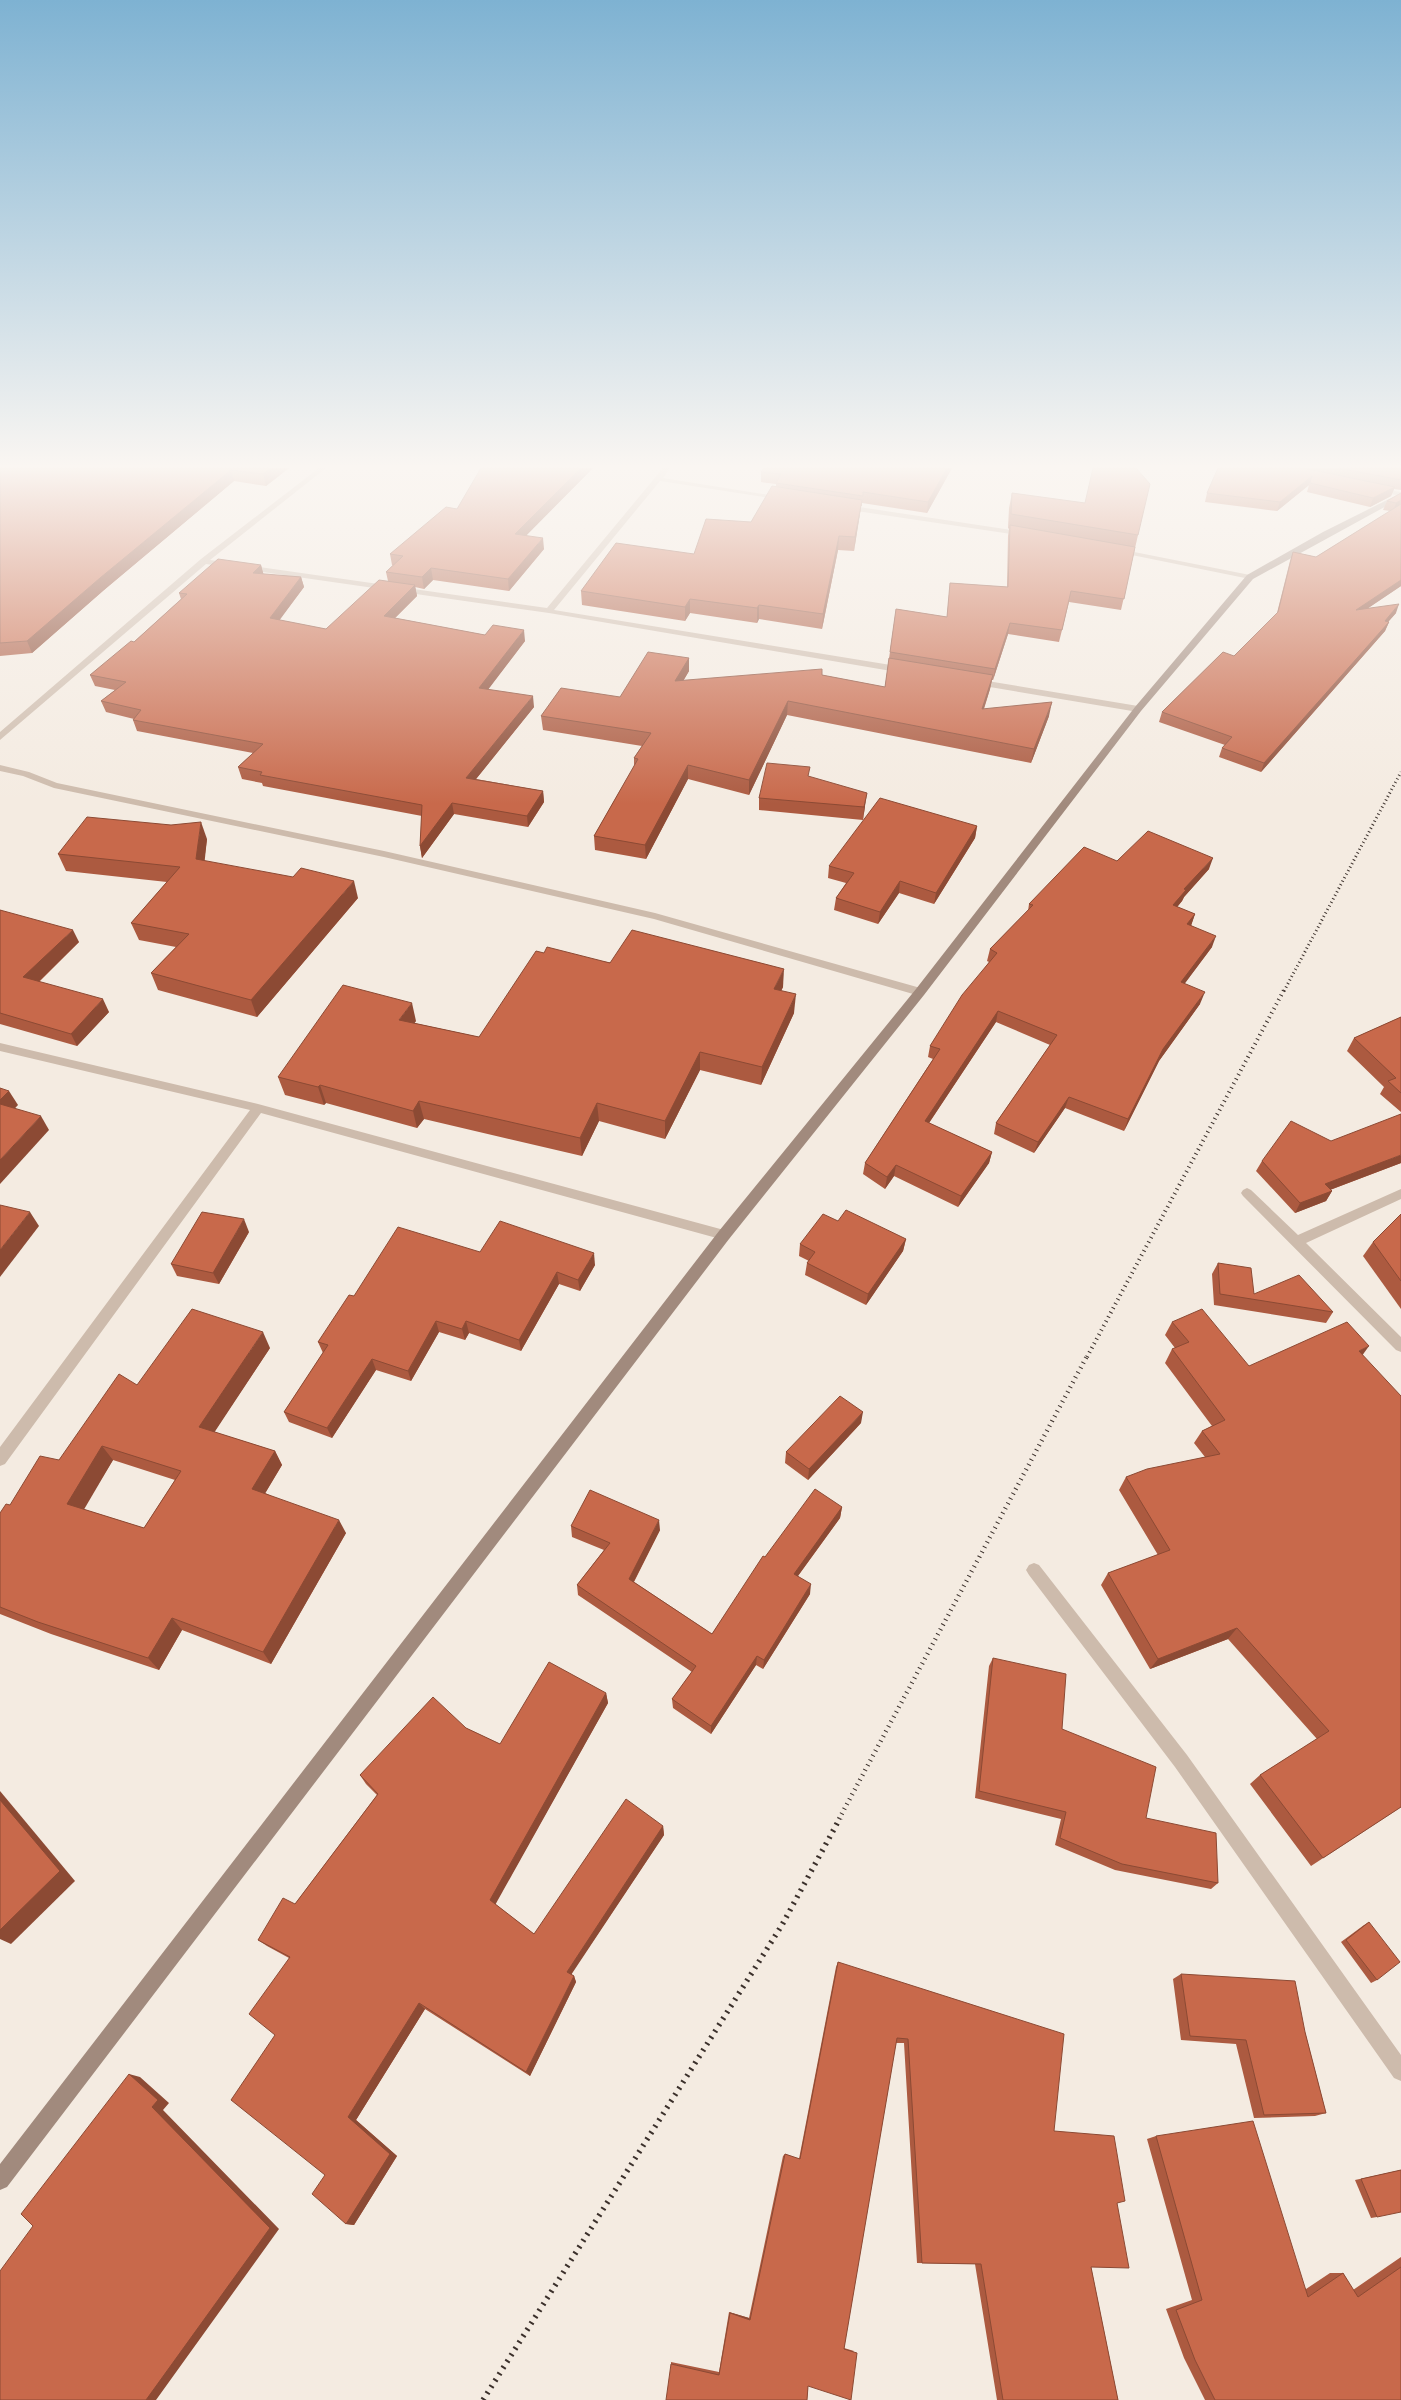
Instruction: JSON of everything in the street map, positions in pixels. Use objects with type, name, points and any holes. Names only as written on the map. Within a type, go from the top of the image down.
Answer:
[{"type":"street","points":[[0,737],[181,580]]},
{"type":"street","points":[[339,580],[549,611],[912,672]]},
{"type":"street","points":[[549,611],[575,580]]},
{"type":"street","points":[[0,2180],[724,1235],[920,992],[1138,709],[1247,580]]},
{"type":"street","points":[[961,680],[1138,709]]},
{"type":"street","points":[[0,768],[26,774],[54,785],[384,854],[656,916],[920,992]]},
{"type":"street","points":[[0,1047],[258,1108],[724,1235]]},
{"type":"street","points":[[0,1459],[258,1108]]},
{"type":"street","points":[[1247,1193],[1298,1241],[1401,1346]]},
{"type":"street","points":[[1298,1241],[1401,1194]]},
{"type":"street","points":[[1034,1570],[1181,1761],[1401,2071]]},
{"type":"building","points":[[0,580],[98,580],[27,641],[0,643]]},
{"type":"building","points":[[194,580],[299,580],[270,618],[326,629],[379,580],[415,585],[384,616],[485,635],[493,625],[524,630],[479,688],[533,696],[466,778],[543,791],[527,816],[452,803],[420,846],[422,805],[260,775],[262,772],[238,767],[263,744],[133,720],[141,710],[101,701],[126,682],[90,675],[131,641],[134,642],[187,594],[179,593]]},
{"type":"building","points":[[589,580],[830,580],[823,614],[759,605],[757,608],[690,599],[685,607],[581,591]]},
{"type":"building","points":[[1008,580],[1128,580],[1124,599],[1071,591],[1062,630],[1010,623],[995,669],[890,652],[896,609],[947,617],[950,583],[1008,587]]},
{"type":"building","points":[[1286,580],[1401,580],[1356,610],[1399,604],[1385,621],[1389,622],[1264,763],[1222,748],[1232,737],[1162,712],[1223,652],[1234,656],[1278,612]]},
{"type":"building","points":[[648,652],[689,658],[675,681],[822,669],[822,675],[885,687],[889,658],[993,675],[982,709],[1052,702],[1034,749],[788,701],[749,780],[688,765],[645,845],[594,836],[638,759],[634,758],[651,733],[541,716],[561,688],[620,697]]},
{"type":"building","points":[[767,763],[810,767],[808,776],[867,793],[864,807],[759,798]]},
{"type":"building","points":[[880,798],[977,826],[936,893],[900,881],[880,912],[836,898],[854,873],[829,866]]},
{"type":"building","points":[[87,817],[171,825],[201,822],[196,859],[293,877],[301,868],[354,881],[251,1000],[151,973],[189,934],[131,923],[180,867],[58,854]]},
{"type":"building","points":[[1148,831],[1213,858],[1184,889],[1186,890],[1173,905],[1195,914],[1187,924],[1216,936],[1181,982],[1205,992],[1163,1049],[1128,1119],[1069,1097],[1038,1142],[996,1123],[1057,1035],[998,1011],[925,1121],[992,1152],[961,1196],[896,1165],[887,1177],[865,1163],[940,1049],[930,1046],[962,995],[997,953],[990,949],[1033,905],[1029,904],[1084,847],[1117,861]]},
{"type":"building","points":[[0,910],[73,930],[23,977],[103,999],[71,1034],[0,1013]]},
{"type":"building","points":[[632,930],[784,969],[774,989],[796,994],[762,1067],[700,1052],[665,1121],[597,1103],[580,1138],[419,1101],[413,1111],[320,1085],[318,1087],[278,1077],[343,985],[412,1003],[399,1020],[479,1037],[536,951],[544,953],[547,947],[610,963]]},
{"type":"building","points":[[1401,1017],[1401,1093],[1388,1081],[1396,1078],[1354,1038]]},
{"type":"building","points":[[0,1088],[9,1091],[0,1100]]},
{"type":"building","points":[[0,1104],[41,1116],[0,1160]]},
{"type":"building","points":[[1401,1114],[1401,1155],[1325,1184],[1332,1191],[1300,1203],[1262,1161],[1291,1121],[1331,1141]]},
{"type":"building","points":[[0,1205],[30,1212],[0,1250]]},
{"type":"building","points":[[846,1210],[906,1239],[868,1294],[807,1263],[815,1252],[800,1244],[823,1214],[838,1221]]},
{"type":"building","points":[[202,1212],[244,1219],[213,1273],[171,1264]]},
{"type":"building","points":[[1401,1214],[1401,1281],[1373,1242]]},
{"type":"building","points":[[500,1221],[594,1253],[578,1280],[557,1272],[519,1340],[466,1321],[462,1329],[436,1321],[408,1371],[372,1359],[327,1428],[284,1412],[328,1345],[318,1342],[349,1295],[354,1296],[398,1227],[480,1252]]},
{"type":"building","points":[[1218,1263],[1251,1268],[1254,1294],[1299,1275],[1333,1312],[1220,1294]]},
{"type":"building","points":[[192,1309],[263,1332],[199,1427],[275,1451],[252,1489],[339,1520],[263,1652],[172,1618],[148,1658],[38,1622],[0,1607],[0,1513],[6,1504],[10,1505],[40,1456],[59,1460],[119,1374],[137,1385]],"holes":[[[102,1446],[181,1471],[144,1528],[67,1504]]]},
{"type":"building","points":[[1202,1309],[1249,1366],[1347,1322],[1369,1346],[1359,1351],[1401,1396],[1401,1807],[1323,1858],[1260,1775],[1329,1731],[1237,1628],[1158,1659],[1108,1573],[1170,1550],[1126,1477],[1147,1469],[1220,1454],[1202,1431],[1225,1420],[1172,1349],[1189,1342],[1172,1322]]},
{"type":"building","points":[[840,1396],[863,1412],[809,1469],[786,1452]]},
{"type":"building","points":[[815,1489],[842,1507],[794,1574],[811,1584],[764,1660],[757,1656],[711,1726],[672,1699],[696,1666],[577,1585],[610,1543],[571,1526],[590,1490],[659,1520],[629,1579],[712,1634],[763,1556],[765,1557]]},
{"type":"building","points":[[993,1658],[1066,1674],[1062,1729],[1156,1767],[1146,1818],[1216,1833],[1218,1883],[1122,1864],[1060,1838],[1066,1812],[979,1791]]},
{"type":"building","points":[[549,1662],[606,1693],[490,1900],[534,1934],[626,1799],[663,1826],[567,1972],[574,1976],[526,2072],[419,2003],[348,2117],[390,2154],[346,2224],[312,2194],[325,2175],[231,2100],[275,2035],[249,2014],[290,1957],[258,1940],[283,1898],[295,1904],[378,1794],[360,1775],[433,1697],[466,1728],[500,1744]]},
{"type":"building","points":[[0,1800],[60,1871],[0,1930]]},
{"type":"building","points":[[1369,1922],[1400,1962],[1377,1980],[1346,1940]]},
{"type":"building","points":[[838,1962],[1064,2034],[1054,2131],[1114,2136],[1125,2201],[1117,2203],[1129,2268],[1091,2267],[1118,2400],[1003,2400],[981,2264],[922,2263],[908,2039],[897,2038],[844,2349],[857,2353],[851,2400],[808,2386],[807,2400],[666,2400],[671,2364],[719,2375],[730,2313],[750,2320],[785,2154],[800,2159]]},
{"type":"building","points":[[1181,1974],[1295,1981],[1305,2032],[1326,2113],[1264,2115],[1246,2040],[1190,2036]]},
{"type":"building","points":[[129,2074],[158,2100],[152,2107],[270,2228],[146,2400],[0,2400],[0,2271],[33,2226],[21,2214]]},
{"type":"building","points":[[1253,2121],[1308,2297],[1343,2273],[1358,2297],[1401,2267],[1401,2400],[1215,2400],[1195,2360],[1176,2310],[1202,2300],[1156,2136]]},
{"type":"building","points":[[1401,2170],[1401,2212],[1377,2217],[1361,2179]]},
{"type":"railway","points":[[1284,991],[1401,772]]},
{"type":"railway","points":[[1087,1357],[1284,990]]},
{"type":"railway","points":[[839,1819],[1087,1356]]},
{"type":"railway","points":[[483,2400],[782,1925],[840,1818]]}]
